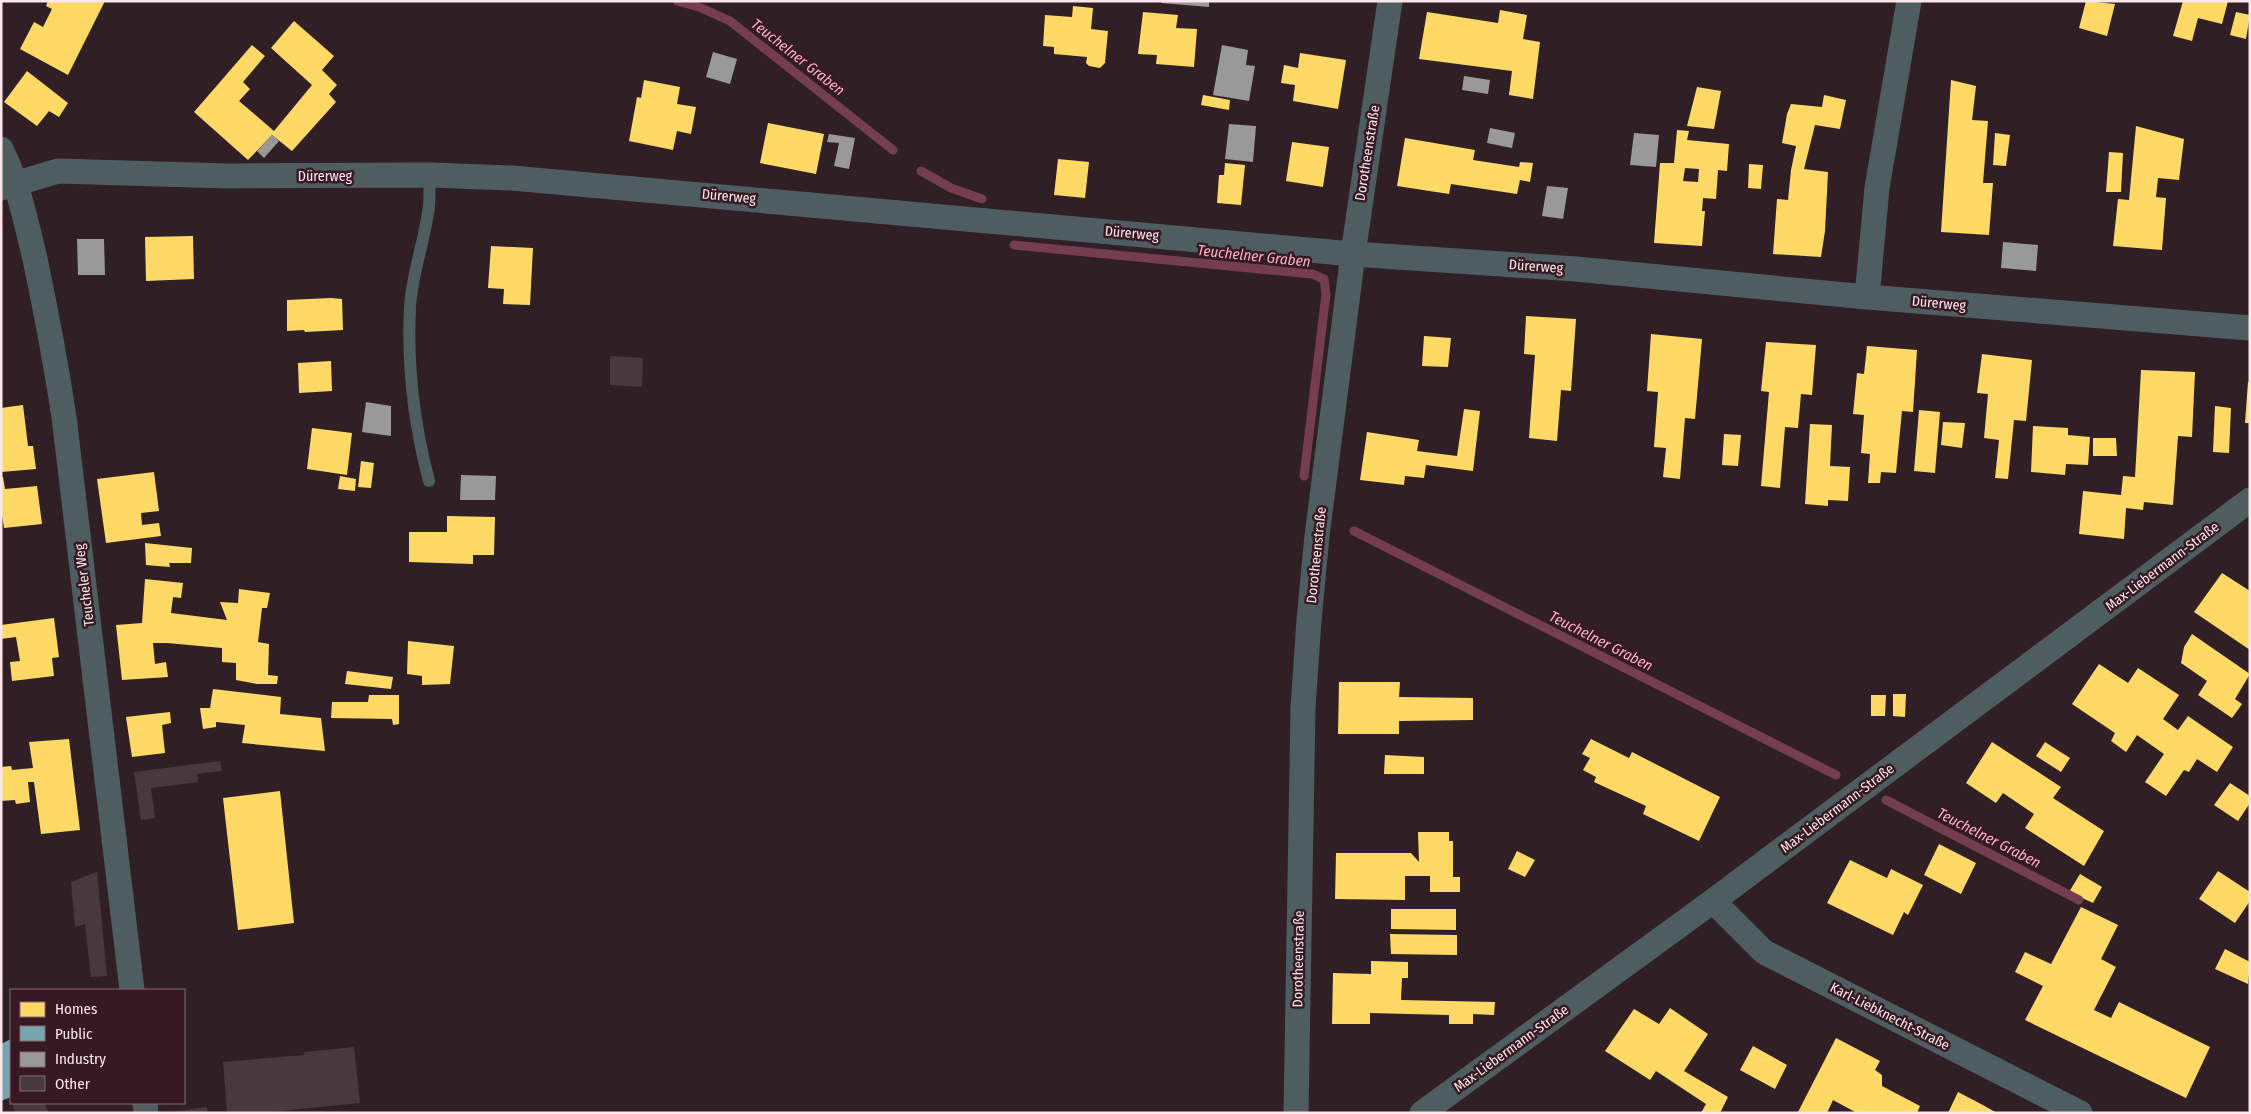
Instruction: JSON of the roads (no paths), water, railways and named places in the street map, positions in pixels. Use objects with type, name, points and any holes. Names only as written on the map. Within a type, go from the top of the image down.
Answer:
[{"type":"street","name":"Dorotheenstraße","points":[[1296,1113],[1303,708],[1309,620],[1323,488],[1353,254],[1390,1]]},
{"type":"street","points":[[1866,297],[1877,188],[1909,1]]},
{"type":"street","name":"Teucheler Weg","points":[[1,149],[8,186],[26,221],[43,297],[64,417],[132,989]]},
{"type":"street","name":"Dürerweg","points":[[8,186],[58,171],[228,176],[512,178],[1353,254],[1558,268],[1866,297],[2250,328]]},
{"type":"street","name":"Max-Liebermann-Straße","points":[[1422,1113],[1713,901],[2250,500]]},
{"type":"street","name":"Karl-Liebknecht-Straße","points":[[1713,901],[1764,952],[2080,1113]]},
{"type":"lane","points":[[429,481],[414,413],[410,360],[410,306],[416,266],[429,206],[430,176]]},
{"type":"waterway","name":"Teuchelner Graben","points":[[677,1],[699,7],[730,21],[893,150]]},
{"type":"waterway","name":"Teuchelner Graben","points":[[921,171],[951,188],[982,199]]},
{"type":"waterway","name":"Teuchelner Graben","points":[[1014,245],[1312,274],[1324,279],[1326,294],[1304,476]]},
{"type":"waterway","name":"Teuchelner Graben","points":[[1354,531],[1836,775]]},
{"type":"waterway","name":"Teuchelner Graben","points":[[1886,800],[2079,900]]}]
